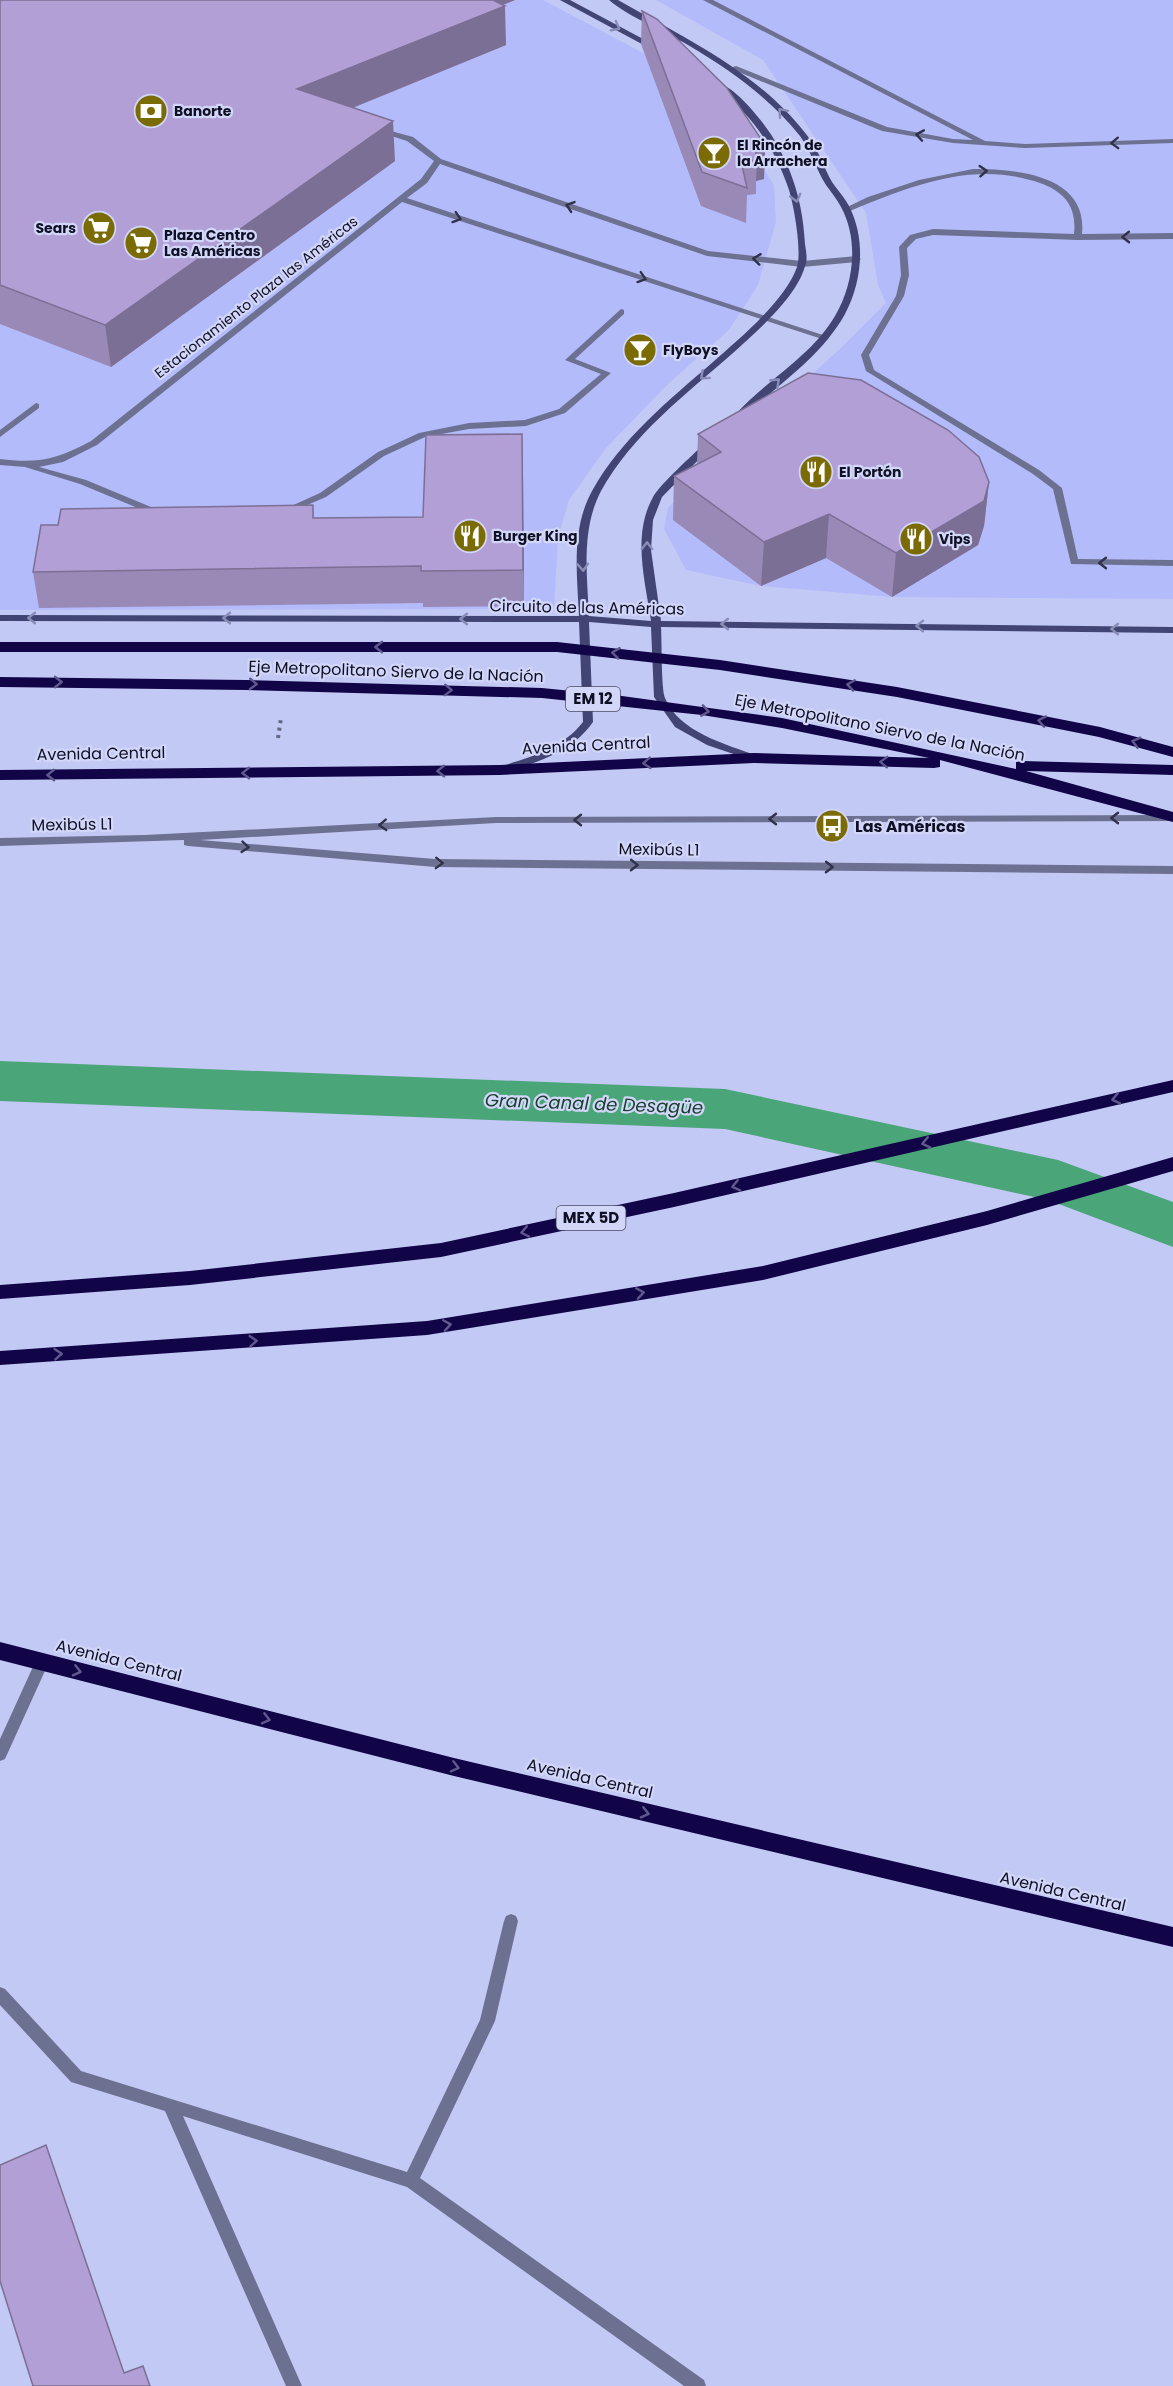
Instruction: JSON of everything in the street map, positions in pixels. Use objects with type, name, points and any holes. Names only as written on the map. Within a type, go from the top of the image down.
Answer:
[{"type":"highway","name":"Eje Metropolitano Siervo de la Nación","points":[[0,647],[557,646],[720,665],[897,692],[1100,732],[1173,752]]},
{"type":"highway","name":"Eje Metropolitano Siervo de la Nación","points":[[0,682],[240,684],[542,693],[700,710],[872,741],[1053,781],[1173,817]]},
{"type":"highway","name":"Avenida Central","points":[[0,775],[500,770],[754,758],[1173,770]]},
{"type":"highway","name":"MEX 5D","points":[[0,1292],[190,1278],[441,1250],[674,1200],[1173,1086]]},
{"type":"highway","points":[[0,1358],[427,1328],[751,1275],[987,1218],[1173,1164]]},
{"type":"highway","name":"Avenida Central","points":[[0,1651],[454,1767],[1173,1937]]},
{"type":"main road","points":[[564,0],[669,55]]},
{"type":"main road","points":[[613,0],[733,68],[764,91],[804,137],[827,181],[847,209],[856,237],[857,259],[853,288],[840,316],[825,337],[734,420]]},
{"type":"main road","points":[[500,770],[554,751],[580,736],[588,722],[586,619],[581,550],[585,522],[597,492],[618,458],[766,318],[783,296],[802,264],[801,216],[792,183],[771,140],[754,116],[715,83]]},
{"type":"main road","points":[[718,436],[680,471],[658,496],[648,520],[646,550],[656,624],[659,697],[679,725],[711,743],[754,758]]},
{"type":"main road","name":"Circuito de las Américas","points":[[0,618],[586,619],[656,624],[1173,630]]},
{"type":"lane","points":[[707,0],[986,143]]},
{"type":"lane","points":[[733,68],[885,129],[953,141],[1025,146],[1173,141]]},
{"type":"lane","points":[[368,125],[410,139],[438,161],[707,253],[802,264],[857,259]]},
{"type":"lane","name":"Estacionamiento Plaza las Américas","points":[[0,462],[29,467],[64,460],[94,443],[401,200],[424,181],[438,161]]},
{"type":"lane","points":[[847,209],[899,188],[959,172],[995,170],[1016,172],[1027,174],[1066,191],[1081,217],[1078,237]]},
{"type":"lane","points":[[401,200],[825,337]]},
{"type":"lane","points":[[1173,236],[1078,237],[933,232],[913,237],[903,247],[905,275],[900,296],[865,355],[870,371],[1036,472],[1057,488],[1074,562],[1173,563]]},
{"type":"lane","points":[[271,516],[323,495],[381,454],[422,435],[469,426],[526,423],[562,411],[607,373],[569,360],[621,312]]},
{"type":"lane","points":[[0,434],[36,406]]},
{"type":"lane","points":[[29,467],[83,482],[165,516]]},
{"type":"lane","name":"Mexibús L1","points":[[0,842],[145,839],[496,820],[1173,817]]},
{"type":"lane","name":"Mexibús L1","points":[[145,839],[435,863],[1173,870]]},
{"type":"lane","points":[[0,1755],[42,1662]]},
{"type":"lane","points":[[411,2181],[487,2020],[511,1922]]},
{"type":"lane","points":[[0,1994],[76,2077],[170,2104],[411,2181],[698,2386]]},
{"type":"lane","points":[[170,2104],[294,2386]]},
{"type":"shaded area","points":[[0,0],[543,0],[666,65],[733,121],[774,185],[776,222],[758,285],[729,330],[668,384],[606,448],[569,500],[558,537],[554,609],[0,610]]},
{"type":"shaded area","points":[[656,0],[1173,0],[1173,599],[892,597],[761,586],[686,570],[664,529],[668,508],[689,486],[842,347],[886,303],[878,285],[866,213],[763,60]]},
{"type":"building","name":"Plaza Centro Las Américas","points":[[0,0],[493,0],[505,6],[297,89],[393,121],[105,325],[0,285]]},
{"type":"building","points":[[642,11],[657,19],[727,88],[765,145],[755,147],[757,160],[741,161],[747,188],[702,172]]},
{"type":"building","points":[[808,373],[861,380],[948,430],[979,457],[989,482],[984,501],[896,553],[829,514],[764,542],[674,476],[721,452],[698,434]]},
{"type":"building","points":[[522,434],[523,570],[421,571],[421,566],[33,572],[41,525],[58,525],[61,509],[313,505],[313,518],[423,517],[426,435]]},
{"type":"building","points":[[46,2145],[124,2373],[143,2366],[150,2386],[33,2386],[0,2281],[0,2165]]},
{"type":"waterway","name":"Gran Canal de Desagüe","points":[[0,1081],[725,1109],[1058,1181],[1173,1225]]},
{"type":"place","name":"Banorte","points":[[151,111]]},
{"type":"place","name":"El Rincón de la Arrachera","points":[[714,153]]},
{"type":"place","name":"Sears","points":[[99,228]]},
{"type":"place","name":"Plaza Centro Las Américas","points":[[141,243]]},
{"type":"place","name":"FlyBoys","points":[[640,350]]},
{"type":"place","name":"El Portón","points":[[816,472]]},
{"type":"place","name":"Burger King","points":[[470,536]]},
{"type":"place","name":"Vips","points":[[916,539]]},
{"type":"place","name":"Las Américas","points":[[832,826]]}]
